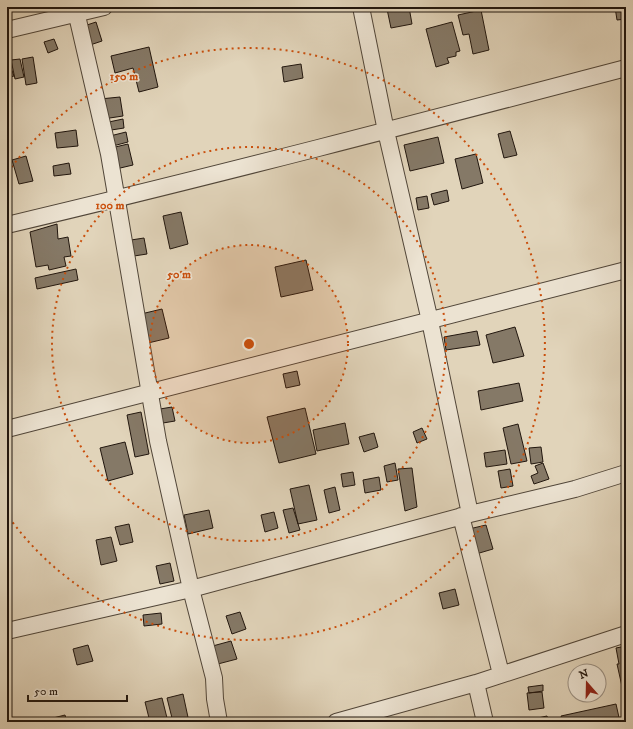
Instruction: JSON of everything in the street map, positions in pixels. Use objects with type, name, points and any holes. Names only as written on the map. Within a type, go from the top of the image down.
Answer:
[{"type":"street","points":[[7,30],[76,10],[104,7]]},
{"type":"street","points":[[361,7],[386,131],[430,321],[465,515],[501,674]]},
{"type":"street","points":[[76,10],[109,154],[149,392],[191,589],[214,678],[215,699],[219,722]]},
{"type":"street","points":[[7,225],[117,199],[386,131],[626,68]]},
{"type":"street","points":[[7,429],[626,270]]},
{"type":"street","points":[[7,632],[191,589],[465,515],[575,489],[626,473]]},
{"type":"street","points":[[336,722],[476,682],[626,634]]},
{"type":"street","points":[[476,682],[485,722]]},
{"type":"building","points":[[409,7],[412,24],[391,28],[387,9]]},
{"type":"building","points":[[615,7],[626,7],[626,19],[617,20]]},
{"type":"building","points":[[481,10],[489,50],[473,54],[469,34],[463,35],[458,15]]},
{"type":"building","points":[[96,22],[102,41],[90,45],[84,26]]},
{"type":"building","points":[[452,22],[460,51],[456,52],[456,56],[447,58],[449,63],[436,67],[426,29]]},
{"type":"building","points":[[54,39],[58,49],[48,53],[44,42]]},
{"type":"building","points":[[149,47],[158,87],[139,92],[133,68],[115,73],[111,56]]},
{"type":"building","points":[[7,57],[14,76],[7,78]]},
{"type":"building","points":[[33,57],[37,83],[26,85],[22,59]]},
{"type":"building","points":[[20,59],[24,77],[15,79],[11,60]]},
{"type":"building","points":[[301,64],[303,78],[284,82],[282,67]]},
{"type":"building","points":[[120,97],[123,116],[103,119],[100,99]]},
{"type":"building","points":[[123,119],[124,128],[105,131],[104,123]]},
{"type":"building","points":[[76,130],[78,146],[57,148],[55,133]]},
{"type":"building","points":[[510,131],[517,155],[504,158],[498,134]]},
{"type":"building","points":[[126,132],[128,142],[109,147],[106,137]]},
{"type":"building","points":[[438,137],[444,163],[410,171],[404,145]]},
{"type":"building","points":[[128,144],[133,165],[116,169],[111,148]]},
{"type":"building","points":[[476,154],[483,183],[462,189],[455,159]]},
{"type":"building","points":[[26,156],[33,181],[19,184],[12,160]]},
{"type":"building","points":[[69,163],[71,174],[54,176],[53,166]]},
{"type":"building","points":[[447,190],[449,201],[434,205],[431,194]]},
{"type":"building","points":[[427,196],[429,208],[418,210],[416,198]]},
{"type":"building","points":[[181,212],[188,244],[170,249],[163,216]]},
{"type":"building","points":[[57,224],[58,239],[68,237],[71,256],[64,257],[66,266],[49,270],[48,265],[36,267],[30,232]]},
{"type":"building","points":[[144,238],[147,254],[134,256],[131,240]]},
{"type":"building","points":[[306,260],[313,290],[281,297],[275,267]]},
{"type":"building","points":[[76,269],[78,280],[37,289],[35,278]]},
{"type":"building","points":[[162,309],[169,338],[148,343],[141,314]]},
{"type":"building","points":[[515,327],[524,356],[493,363],[486,335]]},
{"type":"building","points":[[477,331],[480,345],[446,350],[444,337]]},
{"type":"building","points":[[297,371],[300,385],[286,388],[283,374]]},
{"type":"building","points":[[519,383],[523,401],[481,410],[478,391]]},
{"type":"building","points":[[172,407],[175,421],[163,423],[160,409]]},
{"type":"building","points":[[305,408],[316,454],[279,463],[267,417]]},
{"type":"building","points":[[141,412],[149,454],[135,457],[127,415]]},
{"type":"building","points":[[345,423],[349,444],[317,451],[313,430]]},
{"type":"building","points":[[518,424],[527,461],[511,464],[503,428]]},
{"type":"building","points":[[422,428],[427,439],[417,443],[413,432]]},
{"type":"building","points":[[374,433],[378,447],[364,452],[359,437]]},
{"type":"building","points":[[125,442],[133,474],[108,481],[100,448]]},
{"type":"building","points":[[541,447],[543,462],[531,464],[529,448]]},
{"type":"building","points":[[505,450],[507,464],[486,467],[484,453]]},
{"type":"building","points":[[395,463],[398,480],[387,482],[384,466]]},
{"type":"building","points":[[543,463],[549,479],[534,484],[531,476],[538,473],[535,466]]},
{"type":"building","points":[[412,468],[417,507],[405,511],[398,469]]},
{"type":"building","points":[[510,469],[513,486],[501,488],[498,471]]},
{"type":"building","points":[[353,472],[355,485],[343,487],[341,474]]},
{"type":"building","points":[[379,477],[381,490],[365,493],[363,480]]},
{"type":"building","points":[[309,485],[317,520],[298,524],[290,489]]},
{"type":"building","points":[[335,487],[340,510],[329,513],[324,490]]},
{"type":"building","points":[[293,508],[300,530],[289,533],[283,510]]},
{"type":"building","points":[[209,510],[213,528],[188,534],[184,515]]},
{"type":"building","points":[[274,512],[278,528],[265,532],[261,515]]},
{"type":"building","points":[[129,524],[133,542],[120,545],[115,527]]},
{"type":"building","points":[[486,525],[493,549],[476,554],[469,529]]},
{"type":"building","points":[[111,537],[117,561],[101,565],[96,540]]},
{"type":"building","points":[[170,563],[174,581],[160,584],[156,566]]},
{"type":"building","points":[[455,589],[459,605],[443,609],[439,593]]},
{"type":"building","points":[[240,612],[246,629],[232,634],[226,616]]},
{"type":"building","points":[[161,613],[162,624],[144,626],[143,615]]},
{"type":"building","points":[[231,641],[237,659],[214,665],[209,647]]},
{"type":"building","points":[[88,645],[93,661],[77,665],[73,649]]},
{"type":"building","points":[[626,646],[626,690],[623,691],[617,664],[619,664],[616,648]]},
{"type":"building","points":[[543,685],[543,691],[529,693],[528,687]]},
{"type":"building","points":[[542,692],[544,708],[529,710],[527,693]]},
{"type":"building","points":[[183,694],[189,722],[173,722],[167,698]]},
{"type":"building","points":[[162,698],[168,722],[150,722],[145,702]]},
{"type":"building","points":[[616,704],[620,722],[563,722],[561,716]]},
{"type":"building","points":[[65,715],[67,722],[49,722],[49,719]]},
{"type":"building","points":[[547,716],[549,722],[524,722],[524,721]]}]
